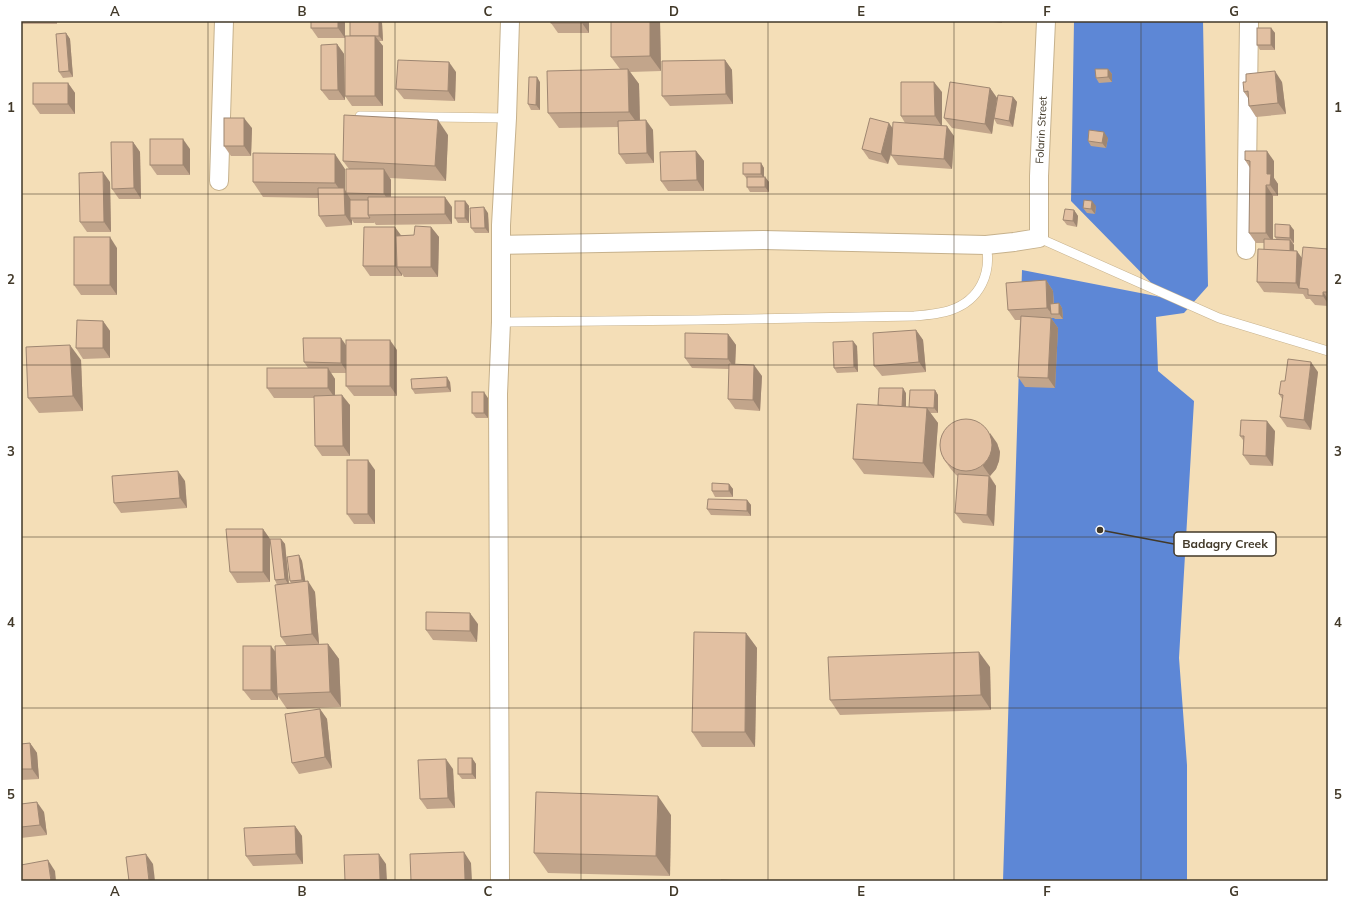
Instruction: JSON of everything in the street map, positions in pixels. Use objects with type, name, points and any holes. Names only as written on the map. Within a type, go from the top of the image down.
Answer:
[{"type":"street","points":[[219,181],[224,21]]},
{"type":"street","points":[[500,881],[498,394],[501,322],[501,226],[507,118],[510,21]]},
{"type":"street","name":"Folarin Street","points":[[1039,238],[1039,176],[1046,21]]},
{"type":"street","points":[[1246,250],[1249,21]]},
{"type":"street","points":[[501,245],[763,240],[986,245],[1039,238]]},
{"type":"lane","points":[[360,116],[507,118]]},
{"type":"lane","points":[[1039,238],[1219,318],[1328,351]]},
{"type":"lane","points":[[501,322],[706,320],[914,316],[935,314],[955,308],[973,296],[985,280],[989,255],[986,245]]},
{"type":"water","points":[[1074,21],[1203,21],[1208,286],[1184,313],[1156,317],[1158,371],[1194,401],[1179,658],[1187,765],[1187,881],[1003,881],[1022,270],[1166,298],[1071,201]]},
{"type":"building","points":[[311,21],[338,21],[338,28],[311,28]]},
{"type":"building","points":[[350,21],[379,21],[379,36],[350,36]]},
{"type":"building","points":[[551,21],[582,21],[582,23],[551,23]]},
{"type":"building","points":[[611,21],[650,21],[650,56],[611,57]]},
{"type":"building","points":[[1257,28],[1271,28],[1271,45],[1257,45]]},
{"type":"building","points":[[66,33],[69,71],[59,72],[56,34]]},
{"type":"building","points":[[345,36],[375,36],[375,96],[345,96]]},
{"type":"building","points":[[337,44],[338,90],[321,90],[321,45]]},
{"type":"building","points":[[398,60],[449,62],[448,91],[396,89]]},
{"type":"building","points":[[725,60],[726,94],[662,96],[662,61]]},
{"type":"building","points":[[628,69],[629,112],[548,113],[547,71]]},
{"type":"building","points":[[1095,69],[1108,69],[1108,77],[1096,78]]},
{"type":"building","points":[[1275,71],[1278,103],[1249,106],[1248,91],[1244,92],[1243,82],[1246,82],[1246,74]]},
{"type":"building","points":[[529,77],[537,77],[536,105],[528,104]]},
{"type":"building","points":[[901,82],[934,82],[935,116],[901,116]]},
{"type":"building","points":[[950,82],[990,88],[985,124],[944,118]]},
{"type":"building","points":[[33,83],[68,83],[68,104],[33,104]]},
{"type":"building","points":[[998,95],[1013,97],[1009,121],[994,118]]},
{"type":"building","points":[[344,115],[438,120],[435,166],[343,161]]},
{"type":"building","points":[[224,118],[244,118],[244,146],[224,146]]},
{"type":"building","points":[[870,118],[889,123],[881,154],[862,149]]},
{"type":"building","points":[[646,120],[647,153],[619,154],[618,121]]},
{"type":"building","points":[[893,122],[947,126],[944,159],[891,155]]},
{"type":"building","points":[[1089,130],[1104,132],[1102,143],[1088,141]]},
{"type":"building","points":[[150,139],[183,139],[183,165],[150,165]]},
{"type":"building","points":[[111,142],[133,142],[134,188],[112,189]]},
{"type":"building","points":[[696,151],[697,180],[661,181],[660,152]]},
{"type":"building","points":[[1245,151],[1267,151],[1267,174],[1271,174],[1270,185],[1266,185],[1266,233],[1249,233],[1250,161],[1245,160]]},
{"type":"building","points":[[253,153],[335,154],[335,183],[253,182]]},
{"type":"building","points":[[743,163],[761,163],[761,174],[743,174]]},
{"type":"building","points":[[346,169],[384,169],[384,194],[346,193]]},
{"type":"building","points":[[103,172],[104,222],[80,222],[79,173]]},
{"type":"building","points":[[747,177],[765,177],[765,187],[747,187]]},
{"type":"building","points":[[318,188],[344,188],[345,215],[319,216]]},
{"type":"building","points":[[368,197],[445,197],[445,214],[368,215]]},
{"type":"building","points":[[350,200],[368,200],[368,215],[370,218],[350,218]]},
{"type":"building","points":[[1084,200],[1092,201],[1091,209],[1083,208]]},
{"type":"building","points":[[455,201],[465,201],[465,218],[455,218]]},
{"type":"building","points":[[484,207],[485,228],[471,228],[470,208]]},
{"type":"building","points":[[1065,209],[1074,210],[1073,221],[1063,220]]},
{"type":"building","points":[[1275,224],[1290,225],[1290,238],[1275,237]]},
{"type":"building","points":[[415,226],[431,227],[431,267],[397,267],[396,236],[414,235]]},
{"type":"building","points":[[364,227],[395,227],[395,266],[363,266]]},
{"type":"building","points":[[74,237],[110,237],[110,285],[74,285]]},
{"type":"building","points":[[1264,239],[1290,240],[1290,251],[1264,250]]},
{"type":"building","points":[[1303,247],[1328,249],[1328,292],[1323,292],[1323,296],[1308,295],[1308,289],[1299,288]]},
{"type":"building","points":[[1258,249],[1297,251],[1296,283],[1257,282]]},
{"type":"building","points":[[1046,280],[1047,308],[1008,310],[1006,283]]},
{"type":"building","points":[[1059,303],[1059,314],[1051,314],[1050,304]]},
{"type":"building","points":[[1021,316],[1051,318],[1048,378],[1018,377]]},
{"type":"building","points":[[77,320],[103,321],[103,348],[76,348]]},
{"type":"building","points":[[916,330],[919,362],[874,366],[873,333]]},
{"type":"building","points":[[685,333],[728,334],[728,359],[685,358]]},
{"type":"building","points":[[303,338],[341,338],[341,363],[304,362]]},
{"type":"building","points":[[346,340],[390,340],[390,386],[346,386]]},
{"type":"building","points":[[853,341],[854,367],[834,368],[833,342]]},
{"type":"building","points":[[70,345],[73,396],[28,398],[26,347]]},
{"type":"building","points":[[1288,359],[1311,362],[1304,420],[1280,417],[1283,395],[1279,394],[1281,381],[1285,381]]},
{"type":"building","points":[[729,364],[754,365],[753,400],[728,399]]},
{"type":"building","points":[[267,368],[328,368],[328,388],[267,388]]},
{"type":"building","points":[[447,377],[447,387],[412,389],[411,379]]},
{"type":"building","points":[[879,388],[903,388],[902,407],[878,405]]},
{"type":"building","points":[[910,390],[935,390],[934,408],[909,407]]},
{"type":"building","points":[[472,392],[484,392],[484,413],[472,413]]},
{"type":"building","points":[[342,395],[343,446],[315,446],[314,396]]},
{"type":"building","points":[[857,404],[927,408],[923,463],[853,459]]},
{"type":"building","points":[[961,419],[971,419],[981,423],[988,430],[992,440],[992,450],[988,460],[981,467],[971,471],[961,471],[951,467],[944,460],[940,450],[940,440],[944,430],[951,423]]},
{"type":"building","points":[[1241,420],[1267,421],[1266,456],[1243,455],[1244,436],[1240,436]]},
{"type":"building","points":[[347,460],[368,460],[368,514],[347,514]]},
{"type":"building","points":[[178,471],[180,498],[114,503],[112,476]]},
{"type":"building","points":[[958,474],[989,476],[987,515],[955,513]]},
{"type":"building","points":[[712,483],[729,484],[729,491],[712,491]]},
{"type":"building","points":[[708,499],[747,500],[747,511],[707,509]]},
{"type":"building","points":[[226,529],[263,529],[263,572],[230,572]]},
{"type":"building","points":[[270,539],[281,539],[285,579],[275,580]]},
{"type":"building","points":[[299,555],[302,580],[290,581],[287,557]]},
{"type":"building","points":[[308,581],[312,634],[281,637],[275,585]]},
{"type":"building","points":[[426,612],[470,613],[470,631],[426,630]]},
{"type":"building","points":[[694,632],[746,633],[745,732],[692,732]]},
{"type":"building","points":[[328,644],[330,692],[277,694],[275,646]]},
{"type":"building","points":[[243,646],[271,646],[271,690],[243,690]]},
{"type":"building","points":[[979,652],[981,695],[830,700],[828,657]]},
{"type":"building","points":[[320,709],[325,757],[292,763],[285,714]]},
{"type":"building","points":[[30,743],[32,769],[21,769],[21,744]]},
{"type":"building","points":[[458,758],[472,758],[472,774],[458,774]]},
{"type":"building","points":[[446,759],[448,798],[420,799],[418,760]]},
{"type":"building","points":[[536,792],[658,796],[656,856],[534,853]]},
{"type":"building","points":[[37,802],[40,825],[21,827],[21,804]]},
{"type":"building","points":[[295,826],[296,854],[246,856],[244,828]]},
{"type":"building","points":[[464,852],[465,880],[411,881],[410,854]]},
{"type":"building","points":[[146,854],[149,881],[129,881],[126,857]]},
{"type":"building","points":[[379,854],[380,880],[345,881],[344,855]]},
{"type":"building","points":[[48,860],[51,881],[21,881],[21,865]]},
{"type":"building","points":[[721,880],[745,881],[721,881]]},
{"type":"place","name":"Badagry Creek","points":[[1100,530]]}]
